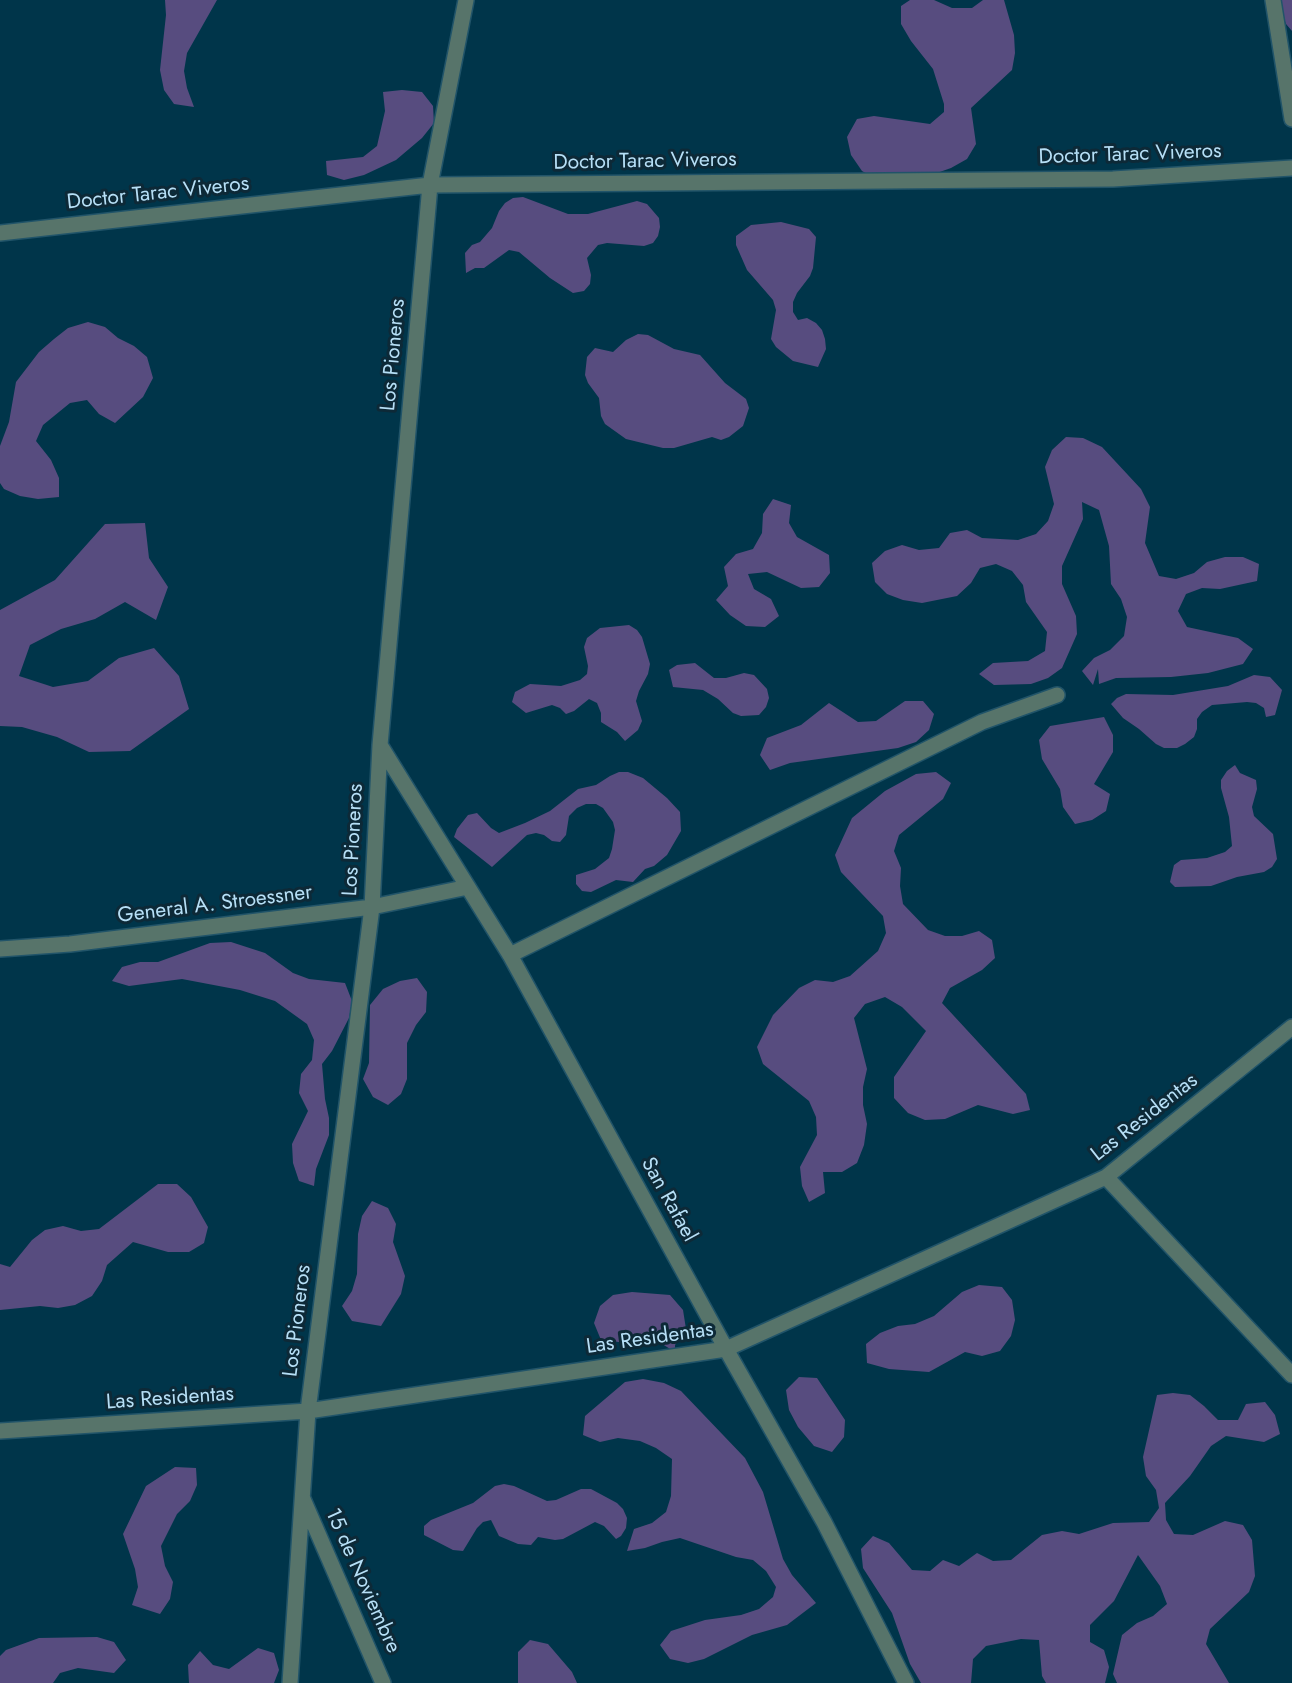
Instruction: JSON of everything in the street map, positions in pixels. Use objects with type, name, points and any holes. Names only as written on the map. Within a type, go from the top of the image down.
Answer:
[{"type":"street","name":"Los Pioneros","points":[[290,1683],[308,1411],[372,908],[380,745],[430,185],[466,0]]},
{"type":"street","points":[[1273,0],[1292,118]]},
{"type":"street","name":"Doctor Tarac Viveros","points":[[0,233],[430,185],[1113,179],[1292,168]]},
{"type":"street","points":[[510,955],[982,722],[1057,695]]},
{"type":"street","name":"San Rafael","points":[[380,745],[510,955],[726,1349],[824,1522],[906,1683]]},
{"type":"street","name":"General A. Stroessner","points":[[0,949],[70,944],[372,908],[468,887]]},
{"type":"street","name":"Las Residentas","points":[[0,1431],[308,1411],[726,1349],[1106,1177],[1292,1027]]},
{"type":"street","points":[[1106,1177],[1292,1375]]},
{"type":"street","name":"15 de Noviembre","points":[[302,1497],[383,1683]]},
{"type":"shaded area","points":[[165,0],[217,0],[187,53],[184,71],[194,107],[174,104],[164,90],[160,70],[166,15]]},
{"type":"shaded area","points":[[910,0],[934,0],[952,8],[972,8],[983,0],[1004,0],[1014,35],[1015,53],[1012,70],[971,108],[976,144],[967,159],[951,168],[900,186],[882,182],[862,171],[851,155],[847,137],[857,119],[874,116],[930,124],[944,112],[944,104],[933,69],[901,24],[901,6]]},
{"type":"shaded area","points":[[1277,0],[1292,0],[1292,31],[1286,24]]},
{"type":"shaded area","points":[[402,90],[422,92],[433,106],[434,123],[422,138],[396,160],[364,175],[344,180],[327,175],[326,161],[363,157],[377,146],[385,111],[383,92]]},
{"type":"shaded area","points":[[523,197],[568,214],[588,214],[637,201],[647,204],[659,218],[658,236],[653,243],[644,246],[607,243],[598,245],[587,258],[591,275],[590,284],[584,291],[573,293],[550,278],[519,252],[509,250],[484,268],[475,268],[466,273],[465,253],[472,245],[480,242],[492,228],[505,203],[513,198]]},
{"type":"shaded area","points":[[781,222],[809,229],[816,237],[813,268],[797,293],[793,302],[793,312],[798,320],[807,318],[822,330],[826,349],[818,367],[793,361],[776,347],[771,339],[776,310],[773,300],[747,270],[736,245],[736,236],[751,225]]},
{"type":"shaded area","points":[[88,322],[105,327],[147,357],[153,378],[143,397],[115,423],[99,414],[87,400],[70,403],[43,425],[36,441],[51,460],[59,478],[59,497],[38,499],[20,496],[4,489],[0,483],[0,446],[9,422],[16,382],[39,352],[54,339],[68,328]]},
{"type":"shaded area","points":[[638,334],[648,335],[674,349],[700,355],[725,383],[746,399],[749,408],[743,426],[721,440],[712,437],[674,448],[663,448],[626,439],[605,424],[601,416],[599,398],[585,375],[587,357],[595,348],[613,352],[626,340]]},
{"type":"shaded area","points":[[1066,437],[1083,438],[1102,447],[1141,489],[1150,507],[1145,543],[1159,576],[1176,579],[1194,573],[1207,562],[1225,557],[1243,557],[1259,564],[1257,581],[1220,589],[1202,588],[1186,594],[1178,611],[1187,627],[1238,638],[1253,649],[1243,664],[1208,673],[1171,677],[1116,678],[1099,684],[1098,669],[1093,685],[1082,671],[1094,658],[1110,650],[1124,636],[1127,617],[1121,599],[1111,584],[1109,546],[1099,510],[1082,502],[1083,519],[1062,566],[1062,584],[1076,616],[1077,634],[1062,668],[1048,678],[1031,684],[994,685],[979,674],[993,663],[1028,661],[1045,651],[1047,632],[1026,602],[1023,585],[1012,571],[996,564],[980,568],[971,583],[957,596],[922,603],[903,600],[887,594],[875,582],[872,563],[885,551],[902,545],[919,550],[939,548],[950,533],[967,530],[982,538],[1018,540],[1036,534],[1048,521],[1054,504],[1045,467],[1052,450]]},
{"type":"shaded area","points":[[773,499],[791,505],[789,523],[797,537],[829,555],[830,573],[819,587],[801,588],[767,572],[748,574],[754,589],[771,599],[779,616],[765,627],[746,626],[730,615],[716,600],[728,586],[724,567],[736,554],[753,549],[762,533],[763,514]]},
{"type":"shaded area","points":[[145,523],[149,558],[168,587],[156,620],[125,602],[95,619],[61,629],[30,645],[19,676],[53,687],[88,681],[119,658],[154,648],[179,676],[189,709],[130,751],[89,752],[57,737],[22,727],[0,726],[0,610],[55,580],[105,524]]},
{"type":"shaded area","points":[[629,625],[642,637],[650,664],[636,701],[642,721],[638,730],[625,741],[617,732],[601,722],[601,713],[597,703],[589,699],[574,711],[566,714],[560,708],[552,705],[526,713],[512,702],[515,692],[530,684],[561,686],[580,680],[587,674],[588,666],[584,647],[587,638],[600,628]]},
{"type":"shaded area","points":[[695,663],[714,678],[726,678],[744,673],[754,675],[767,689],[769,698],[766,707],[759,715],[741,716],[733,713],[718,699],[703,690],[673,687],[669,670],[677,665]]},
{"type":"shaded area","points":[[1254,675],[1270,677],[1282,690],[1275,715],[1266,717],[1264,708],[1256,703],[1212,705],[1197,719],[1194,737],[1177,748],[1164,748],[1156,744],[1123,718],[1111,704],[1126,694],[1173,695],[1228,686]]},
{"type":"shaded area","points":[[905,701],[923,701],[934,714],[929,730],[916,742],[898,748],[790,763],[770,770],[760,755],[767,738],[801,725],[829,703],[858,722],[876,721]]},
{"type":"shaded area","points":[[1104,717],[1113,735],[1113,752],[1094,784],[1110,794],[1106,811],[1092,820],[1075,824],[1063,807],[1060,789],[1042,759],[1039,740],[1050,726]]},
{"type":"shaded area","points":[[1235,765],[1240,773],[1256,780],[1257,789],[1252,807],[1254,816],[1273,834],[1277,859],[1272,867],[1264,872],[1237,877],[1211,886],[1175,887],[1170,882],[1174,865],[1181,860],[1207,858],[1225,852],[1232,846],[1229,817],[1221,780]]},
{"type":"shaded area","points":[[619,772],[628,772],[643,778],[680,812],[681,831],[667,855],[654,866],[645,869],[633,882],[616,880],[591,892],[582,891],[576,884],[576,875],[595,869],[609,858],[612,849],[615,830],[613,822],[603,808],[596,804],[586,804],[577,808],[569,816],[566,835],[560,842],[552,841],[536,833],[527,835],[492,867],[454,837],[468,815],[477,813],[499,833],[550,811],[578,789],[596,785]]},
{"type":"shaded area","points":[[936,772],[951,783],[943,799],[899,835],[894,851],[901,868],[900,886],[903,904],[928,930],[945,936],[962,936],[979,931],[992,940],[995,958],[982,970],[950,988],[942,1003],[1026,1094],[1030,1110],[1013,1114],[978,1105],[945,1119],[925,1120],[908,1113],[894,1098],[894,1077],[926,1031],[902,1007],[885,997],[865,1004],[854,1018],[867,1069],[863,1087],[863,1105],[867,1124],[864,1145],[857,1163],[842,1172],[823,1172],[825,1193],[809,1202],[802,1186],[800,1167],[817,1135],[816,1117],[809,1101],[763,1064],[757,1047],[773,1015],[799,988],[815,980],[833,982],[850,976],[878,951],[886,933],[883,916],[841,872],[835,855],[852,818],[885,791],[916,774]]},
{"type":"shaded area","points":[[231,942],[265,953],[293,973],[309,979],[345,983],[352,1001],[349,1018],[332,1051],[322,1064],[329,1135],[316,1169],[314,1186],[299,1181],[293,1163],[292,1144],[308,1111],[299,1093],[301,1074],[312,1060],[314,1040],[307,1024],[275,1001],[240,990],[182,979],[129,986],[112,981],[122,967],[140,962],[158,962],[210,943]]},
{"type":"shaded area","points":[[417,978],[427,992],[426,1012],[407,1043],[407,1079],[401,1094],[388,1105],[373,1097],[363,1079],[369,1063],[370,1005],[383,989],[400,981]]},
{"type":"shaded area","points":[[158,1184],[177,1184],[191,1197],[208,1227],[204,1243],[189,1252],[168,1252],[133,1242],[107,1265],[102,1281],[92,1296],[75,1305],[58,1308],[40,1306],[0,1310],[0,1264],[10,1267],[32,1240],[45,1230],[63,1226],[81,1231],[99,1229]]},
{"type":"shaded area","points":[[372,1201],[388,1208],[396,1224],[393,1242],[405,1276],[401,1294],[381,1326],[352,1321],[342,1306],[352,1291],[357,1274],[358,1234],[362,1216]]},
{"type":"shaded area","points":[[979,1285],[1002,1287],[1012,1300],[1015,1320],[1011,1336],[1000,1351],[982,1356],[965,1352],[929,1372],[889,1369],[867,1363],[866,1344],[880,1333],[898,1326],[915,1324],[934,1316],[962,1292]]},
{"type":"shaded area","points":[[632,1292],[670,1295],[683,1310],[686,1329],[675,1345],[675,1352],[659,1342],[601,1340],[594,1323],[600,1306],[613,1295]]},
{"type":"shaded area","points":[[799,1377],[817,1378],[845,1420],[844,1437],[832,1452],[814,1446],[798,1427],[789,1410],[786,1390]]},
{"type":"shaded area","points":[[643,1379],[664,1383],[681,1391],[745,1458],[763,1492],[783,1559],[792,1575],[816,1603],[787,1625],[752,1635],[704,1659],[688,1663],[670,1659],[660,1645],[671,1631],[705,1620],[741,1615],[759,1609],[773,1597],[776,1587],[766,1571],[753,1560],[736,1557],[680,1538],[627,1551],[634,1529],[652,1523],[666,1512],[671,1496],[672,1459],[640,1441],[618,1438],[600,1442],[583,1435],[585,1416],[625,1382]]},
{"type":"shaded area","points":[[1173,1393],[1190,1395],[1218,1420],[1238,1420],[1246,1404],[1265,1402],[1275,1415],[1280,1434],[1264,1442],[1226,1436],[1211,1446],[1190,1476],[1165,1503],[1166,1520],[1174,1534],[1193,1535],[1225,1521],[1243,1525],[1252,1540],[1255,1576],[1249,1592],[1210,1629],[1206,1644],[1229,1683],[1117,1683],[1113,1674],[1122,1635],[1137,1623],[1153,1616],[1167,1604],[1160,1586],[1138,1555],[1114,1601],[1090,1625],[1090,1642],[1104,1650],[1109,1667],[1105,1683],[1046,1683],[1042,1676],[1039,1640],[1021,1639],[986,1646],[973,1659],[971,1683],[921,1683],[910,1664],[892,1613],[863,1568],[861,1549],[873,1536],[889,1543],[912,1570],[930,1571],[943,1560],[959,1566],[977,1553],[993,1561],[1011,1560],[1042,1535],[1062,1531],[1079,1534],[1113,1523],[1149,1522],[1159,1508],[1156,1490],[1146,1476],[1143,1457],[1157,1395]]},
{"type":"shaded area","points":[[175,1467],[196,1468],[197,1485],[190,1501],[177,1514],[161,1546],[165,1566],[173,1582],[170,1599],[160,1614],[132,1605],[138,1587],[135,1569],[123,1534],[146,1486]]},
{"type":"shaded area","points":[[504,1484],[514,1486],[547,1501],[556,1500],[581,1489],[591,1489],[617,1503],[623,1509],[627,1518],[626,1528],[616,1539],[604,1526],[595,1522],[563,1539],[538,1537],[531,1545],[518,1544],[499,1536],[491,1520],[483,1522],[477,1528],[463,1551],[453,1550],[424,1535],[424,1526],[431,1520],[473,1503],[495,1486]]},
{"type":"shaded area","points":[[97,1637],[114,1642],[126,1660],[114,1673],[78,1668],[60,1673],[53,1683],[0,1683],[0,1656],[6,1650],[39,1638]]},
{"type":"shaded area","points":[[530,1640],[548,1644],[572,1672],[577,1683],[518,1683],[518,1652]]},
{"type":"shaded area","points":[[258,1648],[274,1653],[279,1670],[274,1683],[189,1683],[188,1665],[200,1651],[213,1665],[229,1669]]}]
